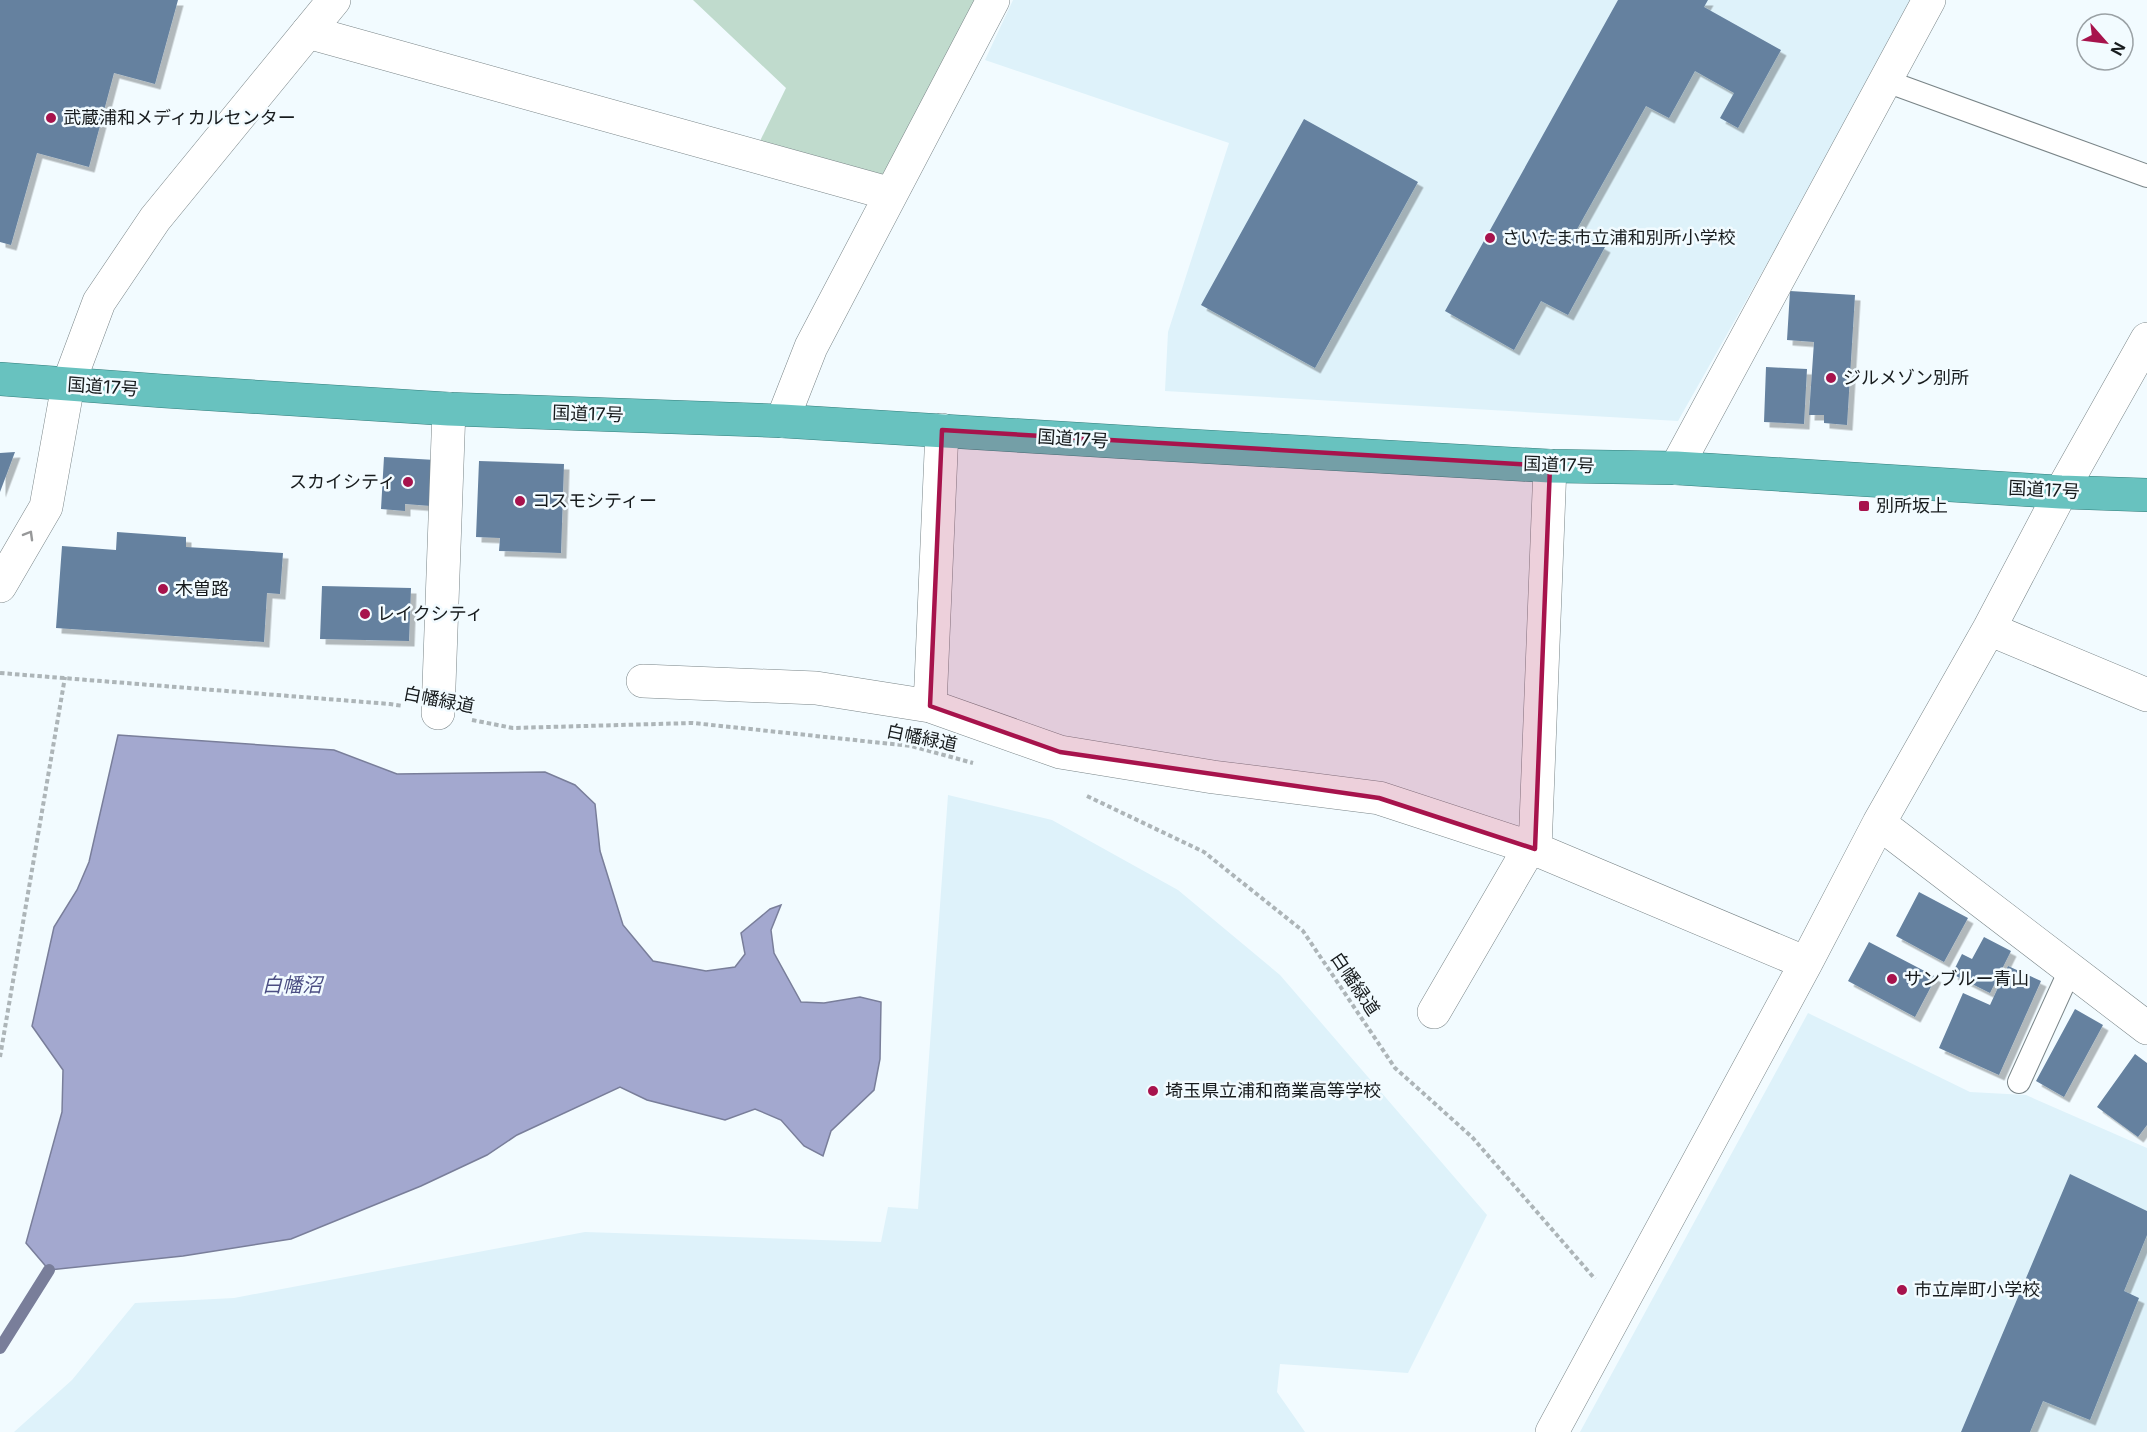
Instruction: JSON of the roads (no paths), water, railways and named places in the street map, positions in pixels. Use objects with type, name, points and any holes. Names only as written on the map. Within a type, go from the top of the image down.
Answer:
[{"type":"highway","name":"国道17号","points":[[0,379],[449,409],[782,421],[1550,466],[1676,468],[2061,492],[2147,495]]},
{"type":"street","points":[[0,586],[46,507],[68,385],[99,302],[154,219],[334,0]]},
{"type":"street","points":[[782,421],[811,347],[993,0]]},
{"type":"street","points":[[1676,468],[1929,0]]},
{"type":"street","points":[[308,32],[891,194]]},
{"type":"street","points":[[1552,1432],[1806,963],[1879,823],[1989,629],[2061,492],[2147,339]]},
{"type":"street","points":[[438,713],[449,409]]},
{"type":"street","points":[[930,706],[942,430]]},
{"type":"street","points":[[1434,1012],[1532,848],[1550,466]]},
{"type":"street","points":[[1989,629],[2147,695]]},
{"type":"street","points":[[643,681],[816,688],[930,706],[1060,752],[1213,777],[1379,798],[1532,848],[1806,963]]},
{"type":"street","points":[[1879,823],[2147,1028]]},
{"type":"lane","points":[[1886,81],[2147,176]]},
{"type":"lane","points":[[2019,1082],[2070,970]]},
{"type":"water","name":"白幡沼","points":[[118,735],[334,750],[397,774],[545,772],[575,785],[595,804],[600,851],[623,925],[653,961],[706,971],[735,967],[745,954],[741,933],[770,909],[781,905],[771,930],[774,953],[801,1002],[824,1003],[860,997],[881,1002],[880,1059],[874,1090],[831,1131],[823,1156],[804,1146],[781,1120],[755,1109],[725,1120],[647,1100],[620,1087],[517,1135],[487,1155],[421,1186],[291,1239],[183,1256],[49,1270],[26,1243],[62,1112],[63,1070],[32,1026],[54,927],[77,890],[89,862]]},
{"type":"waterway","points":[[0,1348],[49,1270]]},
{"type":"place","name":"武蔵浦和メディカルセンター","points":[[51,118]]},
{"type":"place","name":"さいたま市立浦和別所小学校","points":[[1490,238]]},
{"type":"place","name":"ジルメゾン別所","points":[[1831,378]]},
{"type":"place","name":"スカイシティ","points":[[408,482]]},
{"type":"place","name":"コスモシティー","points":[[520,501]]},
{"type":"place","name":"別所坂上","points":[[1864,506]]},
{"type":"place","name":"木曽路","points":[[163,589]]},
{"type":"place","name":"レイクシティ","points":[[365,614]]},
{"type":"place","name":"サンブルー青山","points":[[1892,979]]},
{"type":"place","name":"埼玉県立浦和商業高等学校","points":[[1153,1091]]},
{"type":"place","name":"市立岸町小学校","points":[[1902,1290]]}]
